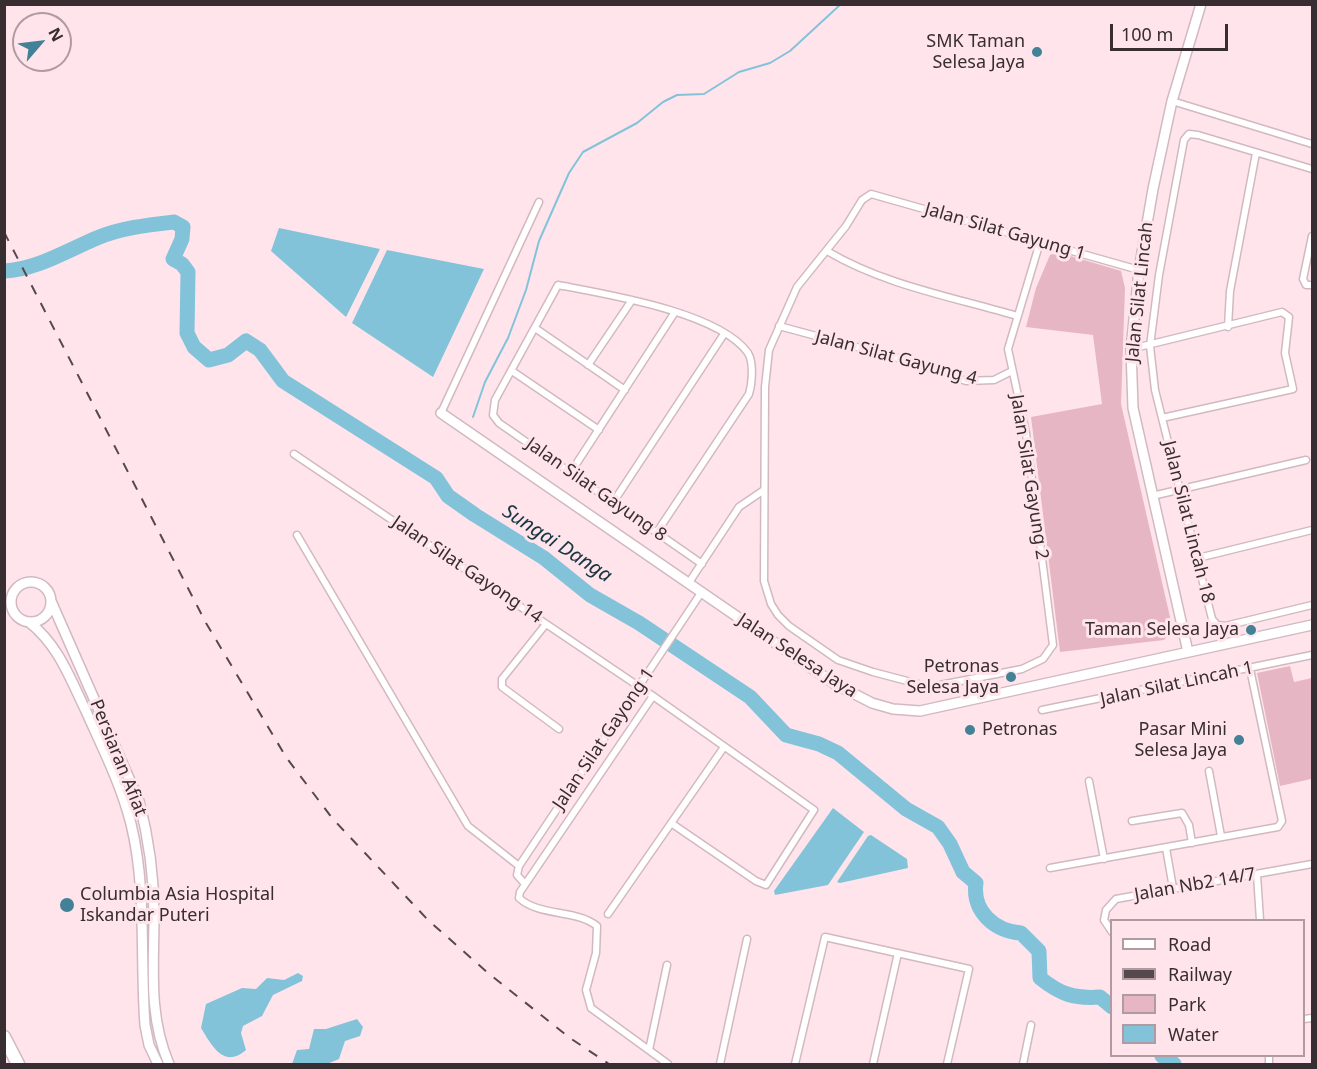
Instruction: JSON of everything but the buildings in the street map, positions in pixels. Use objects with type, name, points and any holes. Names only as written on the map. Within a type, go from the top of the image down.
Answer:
[{"type":"highway","points":[[4,1037],[18,1065]]},
{"type":"street","name":"Jalan Silat Lincah","points":[[1188,652],[1133,408],[1131,349],[1139,270],[1172,100],[1201,4]]},
{"type":"street","points":[[1172,100],[1312,144]]},
{"type":"street","name":"Jalan Silat Lincah 18","points":[[1256,153],[1198,135],[1189,134],[1184,140],[1159,275],[1150,345],[1155,390],[1212,619],[1216,625],[1225,626],[1312,605]]},
{"type":"street","points":[[1228,327],[1230,291],[1256,153],[1312,169]]},
{"type":"street","name":"Jalan Silat Gayung 1","points":[[827,251],[862,200],[871,195],[1139,270]]},
{"type":"street","points":[[441,413],[539,202]]},
{"type":"street","points":[[1309,285],[1303,279],[1312,236]]},
{"type":"street","name":"Jalan Silat Gayung 2","points":[[764,490],[764,581],[771,604],[789,626],[838,660],[930,687],[1022,669],[1043,659],[1053,645],[1026,433],[1008,349],[1040,242]]},
{"type":"street","points":[[688,584],[739,507],[764,490],[765,387],[769,350],[797,287],[827,251],[854,267],[880,276],[1017,316]]},
{"type":"street","points":[[599,430],[512,371],[558,285],[632,300],[710,324],[747,352],[751,365],[749,394],[657,532]]},
{"type":"street","points":[[588,365],[632,300]]},
{"type":"street","points":[[571,472],[675,312]]},
{"type":"street","points":[[1131,349],[1287,313],[1289,317],[1285,352],[1293,389],[1162,418]]},
{"type":"street","name":"Jalan Silat Gayung 4","points":[[778,326],[905,360],[966,381],[994,380],[1012,371]]},
{"type":"street","points":[[535,328],[625,390]]},
{"type":"street","points":[[614,501],[724,334]]},
{"type":"street","name":"Jalan Silat Gayung 8","points":[[512,371],[495,400],[494,415],[499,423],[702,564]]},
{"type":"street","name":"Jalan Selesa Jaya","points":[[441,413],[835,684],[852,694],[892,709],[929,709],[1312,626]]},
{"type":"street","name":"Jalan Silat Gayong 14","points":[[294,454],[640,686],[814,810],[769,883],[761,884],[671,823]]},
{"type":"street","points":[[1151,496],[1306,460]]},
{"type":"street","points":[[1198,558],[1312,530]]},
{"type":"street","points":[[297,535],[400,706],[468,826],[519,866],[517,875],[525,884]]},
{"type":"street","name":"Persiaran Afiat","points":[[158,1065],[149,1045],[144,1013],[141,915],[136,851],[117,778],[55,646],[29,622],[17,617],[13,612],[11,599],[17,587],[22,584],[35,582],[46,589],[139,801],[152,863],[154,1018],[159,1041],[169,1065]]},
{"type":"street","name":"Jalan Silat Gayong 1","points":[[519,866],[701,593]]},
{"type":"street","points":[[29,622],[47,614],[51,601]]},
{"type":"street","points":[[546,624],[502,679],[502,687],[559,729]]},
{"type":"street","name":"Jalan Silat Lincah 1","points":[[1042,710],[1312,655]]},
{"type":"street","points":[[1050,868],[1278,827],[1282,821],[1250,669]]},
{"type":"street","points":[[653,696],[525,884],[519,898],[523,902],[583,919],[597,926],[596,954],[586,990],[591,1008],[668,1065]]},
{"type":"street","points":[[608,914],[724,747]]},
{"type":"street","points":[[1209,771],[1221,836]]},
{"type":"street","points":[[1089,782],[1104,859]]},
{"type":"street","points":[[1132,821],[1182,813],[1189,825],[1192,843]]},
{"type":"street","points":[[1166,848],[1173,888]]},
{"type":"street","name":"Jalan Nb2 14/7","points":[[1110,929],[1104,920],[1106,910],[1116,899],[1312,864]]},
{"type":"street","points":[[1257,875],[1260,919]]},
{"type":"street","points":[[141,915],[154,915]]},
{"type":"street","points":[[141,930],[153,931]]},
{"type":"street","points":[[795,1065],[825,937],[969,969],[947,1065]]},
{"type":"street","points":[[720,1065],[747,939]]},
{"type":"street","points":[[873,1065],[898,953]]},
{"type":"street","points":[[649,1050],[667,965]]},
{"type":"street","points":[[1023,1065],[1031,1025]]},
{"type":"street","points":[[149,1045],[159,1041]]},
{"type":"green space","points":[[1057,252],[1121,271],[1125,288],[1121,404],[1173,630],[1164,640],[1060,652],[1031,417],[1102,404],[1093,335],[1026,327],[1036,288],[1050,255]]},
{"type":"green space","points":[[1290,666],[1294,682],[1312,678],[1312,786],[1311,779],[1280,786],[1257,673]]},
{"type":"water","points":[[279,228],[380,249],[346,317],[271,251]]},
{"type":"water","points":[[387,250],[484,269],[433,377],[352,323]]},
{"type":"water","points":[[833,808],[864,832],[828,885],[775,895],[774,891]]},
{"type":"water","points":[[871,835],[907,859],[908,868],[837,882],[868,836]]},
{"type":"water","points":[[298,973],[303,976],[302,981],[273,995],[262,1016],[243,1026],[241,1033],[246,1050],[231,1057],[219,1053],[214,1048],[201,1028],[206,1004],[242,988],[256,989],[267,978],[284,980]]},
{"type":"water","points":[[357,1019],[363,1027],[360,1036],[345,1041],[339,1059],[327,1064],[292,1064],[297,1050],[309,1049],[314,1029],[326,1029]]},
{"type":"waterway","points":[[473,417],[485,382],[508,338],[526,290],[539,241],[569,173],[583,152],[637,123],[663,102],[677,95],[704,94],[739,72],[770,63],[790,51],[841,4]]},
{"type":"waterway","name":"Sungai Danga","points":[[4,271],[16,270],[52,259],[97,238],[125,229],[174,222],[183,227],[182,239],[173,259],[182,264],[188,272],[187,333],[194,347],[209,360],[228,355],[246,341],[260,350],[283,381],[436,478],[448,496],[475,515],[544,558],[590,595],[639,623],[750,697],[786,735],[819,744],[838,753],[906,809],[938,827],[950,844],[963,872],[976,883],[981,911],[994,924],[1021,933],[1039,951],[1040,978],[1068,994],[1100,997],[1110,1005]]},
{"type":"waterway","name":"Sungai Danga","points":[[1164,1057],[1174,1064]]},
{"type":"railway","points":[[4,232],[206,623],[286,757],[332,818],[428,920],[488,973],[570,1038],[609,1064]]},
{"type":"place","name":"SMK Taman Selesa Jaya","points":[[1037,52]]},
{"type":"place","name":"Taman Selesa Jaya","points":[[1251,630]]},
{"type":"place","name":"Petronas Selesa Jaya","points":[[1011,677]]},
{"type":"place","name":"Petronas","points":[[970,730]]},
{"type":"place","name":"Pasar Mini Selesa Jaya","points":[[1239,740]]},
{"type":"place","name":"Columbia Asia Hospital Iskandar Puteri","points":[[67,905]]}]
